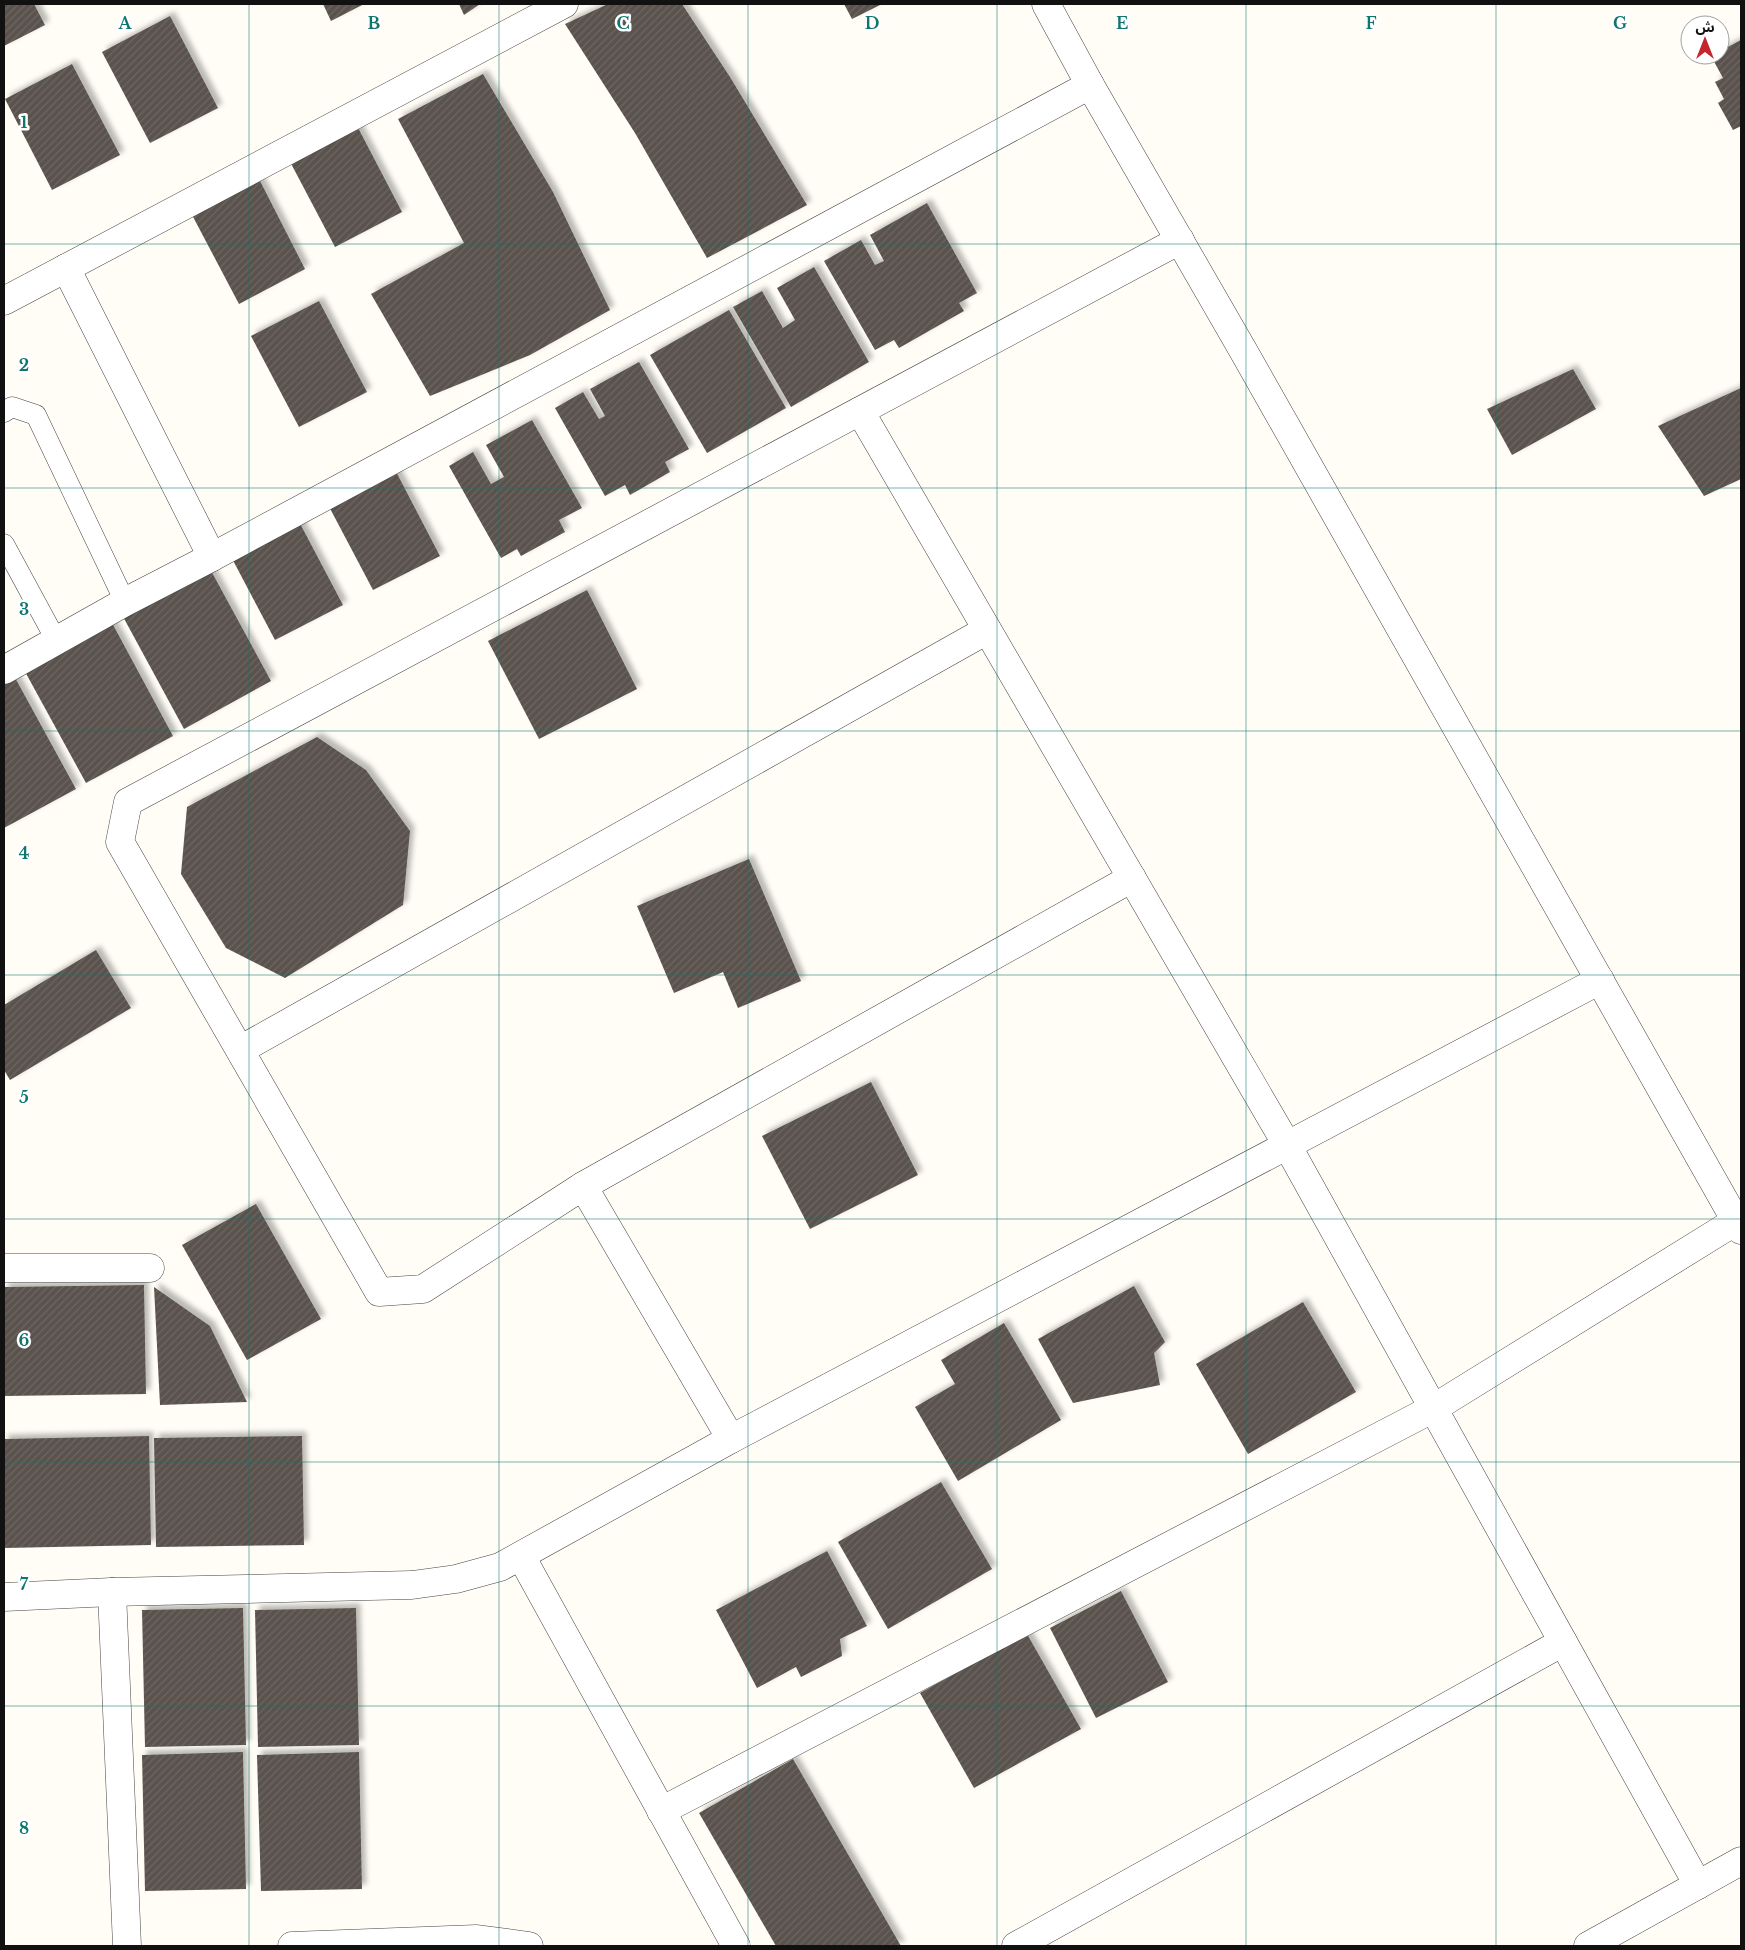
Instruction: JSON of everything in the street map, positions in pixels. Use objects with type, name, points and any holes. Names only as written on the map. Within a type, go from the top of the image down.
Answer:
[{"type":"street","points":[[4,301],[564,4]]},
{"type":"street","points":[[661,1811],[1434,1408],[1739,1225],[1180,240],[1090,85],[1046,4]]},
{"type":"street","points":[[4,670],[125,602],[1090,85]]},
{"type":"street","points":[[1132,878],[583,1186],[423,1289],[379,1292],[120,842],[128,802],[1180,240]]},
{"type":"street","points":[[66,268],[212,557]]},
{"type":"street","points":[[860,412],[1287,1145],[1698,1885]]},
{"type":"street","points":[[240,1050],[987,630]]},
{"type":"street","points":[[4,1597],[112,1592],[412,1585],[456,1579],[500,1567],[731,1439],[1600,980]]},
{"type":"street","points":[[583,1186],[731,1439]]},
{"type":"street","points":[[4,1268],[150,1268]]},
{"type":"street","points":[[520,1556],[736,1946]]},
{"type":"street","points":[[112,1592],[127,1946]]},
{"type":"street","points":[[1016,1946],[1563,1642]]},
{"type":"street","points":[[1588,1946],[1741,1861]]},
{"type":"street","points":[[292,1946],[477,1939],[530,1946]]},
{"type":"lane","points":[[4,412],[12,407],[36,415],[125,602]]},
{"type":"lane","points":[[4,544],[56,640]]},
{"type":"building","points":[[4,4],[34,4],[45,25],[4,46]]},
{"type":"building","points":[[323,4],[364,4],[331,21]]},
{"type":"building","points":[[459,4],[480,4],[464,15]]},
{"type":"building","points":[[608,4],[682,4],[730,77],[807,205],[707,258],[635,133],[565,24]]},
{"type":"building","points":[[844,4],[882,4],[852,19]]},
{"type":"building","points":[[170,16],[218,108],[150,143],[102,52]]},
{"type":"building","points":[[1741,40],[1741,126],[1733,130],[1718,103],[1724,99],[1715,82],[1723,78],[1716,65],[1730,65],[1730,46]]},
{"type":"building","points":[[72,64],[120,155],[52,190],[5,99]]},
{"type":"building","points":[[483,74],[553,192],[610,310],[530,355],[430,396],[371,294],[464,243],[398,119]]},
{"type":"building","points":[[354,120],[402,212],[335,247],[287,156]]},
{"type":"building","points":[[258,177],[305,269],[239,304],[191,213]]},
{"type":"building","points":[[927,203],[977,293],[959,303],[964,311],[899,348],[894,340],[875,350],[824,261],[861,240],[875,265],[884,261],[870,235]]},
{"type":"building","points":[[814,267],[869,362],[791,407],[733,307],[762,291],[783,328],[795,320],[777,288]]},
{"type":"building","points":[[319,301],[367,392],[299,427],[251,336]]},
{"type":"building","points":[[729,310],[786,408],[707,453],[650,355]]},
{"type":"building","points":[[639,362],[689,449],[665,462],[670,472],[630,495],[625,485],[605,496],[555,408],[583,392],[599,419],[605,416],[590,389]]},
{"type":"building","points":[[1573,369],[1596,409],[1512,455],[1487,409]]},
{"type":"building","points":[[1741,388],[1741,479],[1704,496],[1658,426]]},
{"type":"building","points":[[532,420],[582,508],[559,520],[565,532],[521,556],[517,549],[501,558],[449,466],[473,452],[491,484],[504,477],[486,445]]},
{"type":"building","points":[[392,464],[440,556],[373,590],[325,499]]},
{"type":"building","points":[[295,514],[343,605],[275,640],[227,549]]},
{"type":"building","points":[[209,567],[271,681],[184,729],[121,613]]},
{"type":"building","points":[[587,590],[637,689],[539,739],[488,641]]},
{"type":"building","points":[[111,621],[173,736],[86,783],[23,668]]},
{"type":"building","points":[[13,674],[76,789],[4,828],[4,679]]},
{"type":"building","points":[[317,737],[366,770],[410,831],[403,905],[285,978],[226,948],[181,874],[187,807]]},
{"type":"building","points":[[749,859],[801,981],[738,1008],[723,972],[674,993],[637,906]]},
{"type":"building","points":[[96,950],[131,1008],[10,1080],[4,1070],[4,1005]]},
{"type":"building","points":[[871,1082],[918,1175],[810,1229],[762,1136]]},
{"type":"building","points":[[256,1204],[321,1319],[247,1360],[182,1245]]},
{"type":"building","points":[[144,1285],[146,1394],[4,1396],[4,1287]]},
{"type":"building","points":[[1134,1286],[1165,1342],[1154,1353],[1160,1385],[1073,1403],[1038,1339]]},
{"type":"building","points":[[154,1287],[210,1326],[247,1402],[160,1405]]},
{"type":"building","points":[[1303,1302],[1356,1392],[1248,1454],[1196,1364]]},
{"type":"building","points":[[1004,1323],[1061,1420],[958,1481],[915,1407],[955,1384],[941,1360]]},
{"type":"building","points":[[149,1436],[151,1545],[4,1548],[4,1439]]},
{"type":"building","points":[[302,1436],[304,1545],[156,1547],[154,1438]]},
{"type":"building","points":[[941,1482],[992,1569],[888,1629],[838,1542]]},
{"type":"building","points":[[827,1551],[867,1626],[840,1639],[842,1656],[801,1677],[796,1667],[757,1688],[716,1610]]},
{"type":"building","points":[[1121,1591],[1168,1682],[1096,1718],[1050,1628]]},
{"type":"building","points":[[243,1608],[246,1745],[145,1747],[142,1610]]},
{"type":"building","points":[[356,1608],[359,1745],[258,1747],[255,1610]]},
{"type":"building","points":[[1027,1634],[1081,1729],[974,1788],[920,1693]]},
{"type":"building","points":[[243,1752],[246,1889],[145,1891],[142,1755]]},
{"type":"building","points":[[359,1752],[362,1889],[261,1891],[257,1755]]},
{"type":"building","points":[[793,1759],[901,1946],[776,1946],[699,1813]]}]
